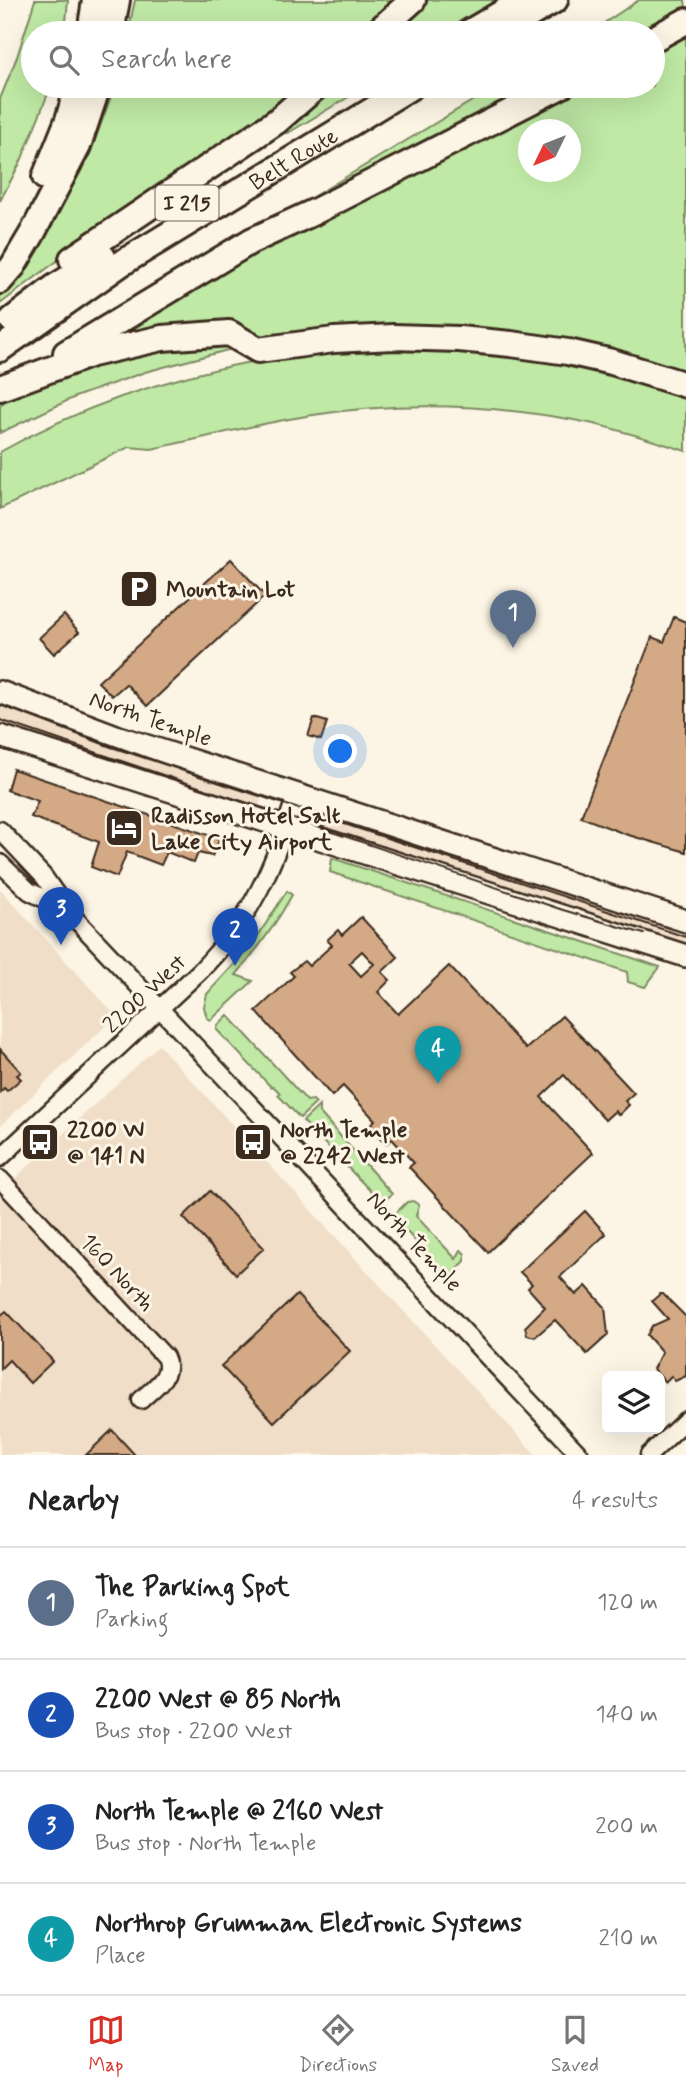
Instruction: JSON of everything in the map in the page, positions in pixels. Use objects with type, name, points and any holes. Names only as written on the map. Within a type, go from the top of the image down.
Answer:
[{"type":"highway","points":[[92,21],[95,0]]},
{"type":"highway","points":[[113,21],[117,0]]},
{"type":"highway","points":[[389,21],[413,0]]},
{"type":"highway","points":[[488,21],[524,0]]},
{"type":"highway","points":[[520,21],[555,0]]},
{"type":"highway","points":[[0,254],[37,193],[54,157],[74,98]]},
{"type":"highway","points":[[0,281],[13,266],[32,234],[78,146],[94,98]]},
{"type":"highway","points":[[0,328],[26,294],[71,260],[278,121],[304,98]]},
{"type":"highway","name":"Belt Route","points":[[0,328],[55,287],[207,190],[361,98]]},
{"type":"highway","name":"Belt Route","points":[[0,349],[122,263],[392,98]]},
{"type":"highway","points":[[24,379],[251,242],[537,98]]},
{"type":"highway","points":[[0,388],[92,354],[162,338],[229,333],[258,350],[334,340],[393,337],[511,344],[579,354],[686,385]]},
{"type":"main road","name":"North Temple","points":[[0,692],[116,736],[686,921]]},
{"type":"main road","points":[[0,736],[686,956]]},
{"type":"street","name":"2200 West","points":[[0,1158],[161,1008],[213,957],[239,926],[265,883],[296,794]]},
{"type":"street","name":"North Temple","points":[[0,830],[44,877],[67,910],[580,1455]]},
{"type":"street","name":"North Temple","points":[[0,863],[29,891],[67,910]]},
{"type":"street","name":"160 North","points":[[0,1178],[165,1357],[167,1373],[141,1400]]},
{"type":"street","points":[[649,1455],[686,1420]]},
{"type":"shaded area","points":[[0,699],[263,791],[258,811],[0,724]]},
{"type":"shaded area","points":[[329,813],[686,933],[686,950],[322,832]]},
{"type":"shaded area","points":[[0,889],[116,1016],[0,1126]]},
{"type":"shaded area","points":[[159,1045],[536,1455],[0,1455],[0,1192]]},
{"type":"green space","points":[[35,0],[68,0],[66,21],[28,21]]},
{"type":"green space","points":[[135,0],[405,0],[382,21],[131,21]]},
{"type":"green space","points":[[428,0],[509,0],[474,21],[406,21]]},
{"type":"green space","points":[[639,0],[685,0],[686,8],[659,21],[607,21]]},
{"type":"green space","points":[[686,27],[686,376],[618,354],[258,342],[145,372],[75,397],[0,433],[0,405],[32,381],[220,269],[548,98],[665,98],[665,39]]},
{"type":"green space","points":[[21,44],[21,98],[46,98],[21,161],[0,201],[0,99]]},
{"type":"green space","points":[[111,98],[294,98],[57,261],[0,304],[0,294],[42,239],[89,156]]},
{"type":"green space","points":[[319,98],[347,98],[288,133],[278,132]]},
{"type":"green space","points":[[477,98],[517,98],[306,210],[301,204]]},
{"type":"green space","points":[[361,348],[516,353],[641,380],[686,396],[686,451],[601,426],[521,412],[451,407],[381,408],[272,422],[151,449],[129,447],[0,509],[0,452],[62,421],[126,395],[192,375],[272,358]]},
{"type":"green space","points":[[332,858],[660,967],[645,987],[628,982],[627,972],[330,872]]},
{"type":"green space","points":[[287,891],[292,895],[286,906],[236,975],[253,981],[211,1020],[207,1018],[204,1007],[207,994],[252,945]]},
{"type":"green space","points":[[228,1015],[307,1101],[313,1100],[316,1103],[300,1118],[278,1095],[280,1093],[271,1087],[217,1030],[217,1026]]},
{"type":"green space","points":[[319,1106],[319,1112],[392,1194],[382,1203],[303,1121]]},
{"type":"green space","points":[[413,1201],[419,1205],[416,1216],[456,1259],[461,1250],[465,1254],[465,1261],[451,1275],[447,1275],[394,1218],[407,1202]]},
{"type":"building","points":[[231,559],[265,596],[147,706],[126,684],[112,696],[98,682]]},
{"type":"building","points":[[64,615],[79,632],[54,654],[39,638]]},
{"type":"building","points":[[674,617],[686,622],[686,852],[625,834],[581,817],[652,637],[664,642]]},
{"type":"building","points":[[314,718],[327,722],[321,740],[308,736]]},
{"type":"building","name":"Radisson Hotel Salt Lake City Airport","points":[[13,769],[220,839],[212,856],[198,853],[194,863],[167,852],[161,865],[127,852],[117,877],[91,867],[99,842],[31,817],[38,801],[7,790]]},
{"type":"building","points":[[361,917],[398,957],[382,972],[390,980],[378,992],[398,1014],[449,966],[526,1049],[562,1016],[634,1093],[625,1101],[629,1105],[619,1115],[615,1111],[605,1120],[564,1075],[541,1097],[593,1153],[488,1252],[409,1167],[414,1163],[392,1139],[386,1144],[369,1126],[375,1120],[343,1086],[332,1096],[256,1011],[294,976],[290,972],[304,961],[309,966],[332,945],[327,940],[338,930],[342,935]],"holes":[[[362,951],[374,964],[361,976],[349,963]]]},
{"type":"building","points":[[0,1049],[21,1072],[17,1075],[21,1079],[7,1091],[4,1088],[0,1092]]},
{"type":"building","points":[[210,1191],[264,1248],[236,1274],[183,1217]]},
{"type":"building","points":[[585,1211],[606,1234],[560,1277],[576,1295],[586,1286],[605,1307],[608,1335],[587,1354],[555,1320],[535,1337],[527,1335],[525,1327],[545,1307],[528,1288],[532,1284],[520,1272]]},
{"type":"building","points":[[663,1294],[686,1317],[686,1376],[675,1381],[671,1376],[665,1382],[665,1371],[653,1369],[662,1352],[647,1335],[652,1326],[668,1319],[652,1301]]},
{"type":"building","points":[[297,1295],[350,1351],[274,1422],[221,1366]]},
{"type":"building","points":[[6,1311],[53,1361],[30,1383],[9,1360],[0,1369],[0,1316]]},
{"type":"building","points":[[112,1430],[135,1455],[86,1455]]},
{"type":"tram line","points":[[0,705],[184,771],[686,937]]},
{"type":"tram line","points":[[0,720],[563,910],[644,934]]},
{"type":"place","name":"Mountain Lot","points":[[139,589]]},
{"type":"place","name":"The Parking Spot","points":[[513,648]]},
{"type":"place","name":"Radisson Hotel Salt Lake City Airport","points":[[124,828]]},
{"type":"place","name":"North Temple @ 2160 West","points":[[61,945]]},
{"type":"place","name":"2200 West @ 85 North","points":[[235,966]]},
{"type":"place","name":"Northrop Grumman Electronic Systems","points":[[438,1084]]},
{"type":"place","name":"2200 W @ 141 N","points":[[40,1142]]},
{"type":"place","name":"North Temple @ 2242 West","points":[[253,1142]]}]
